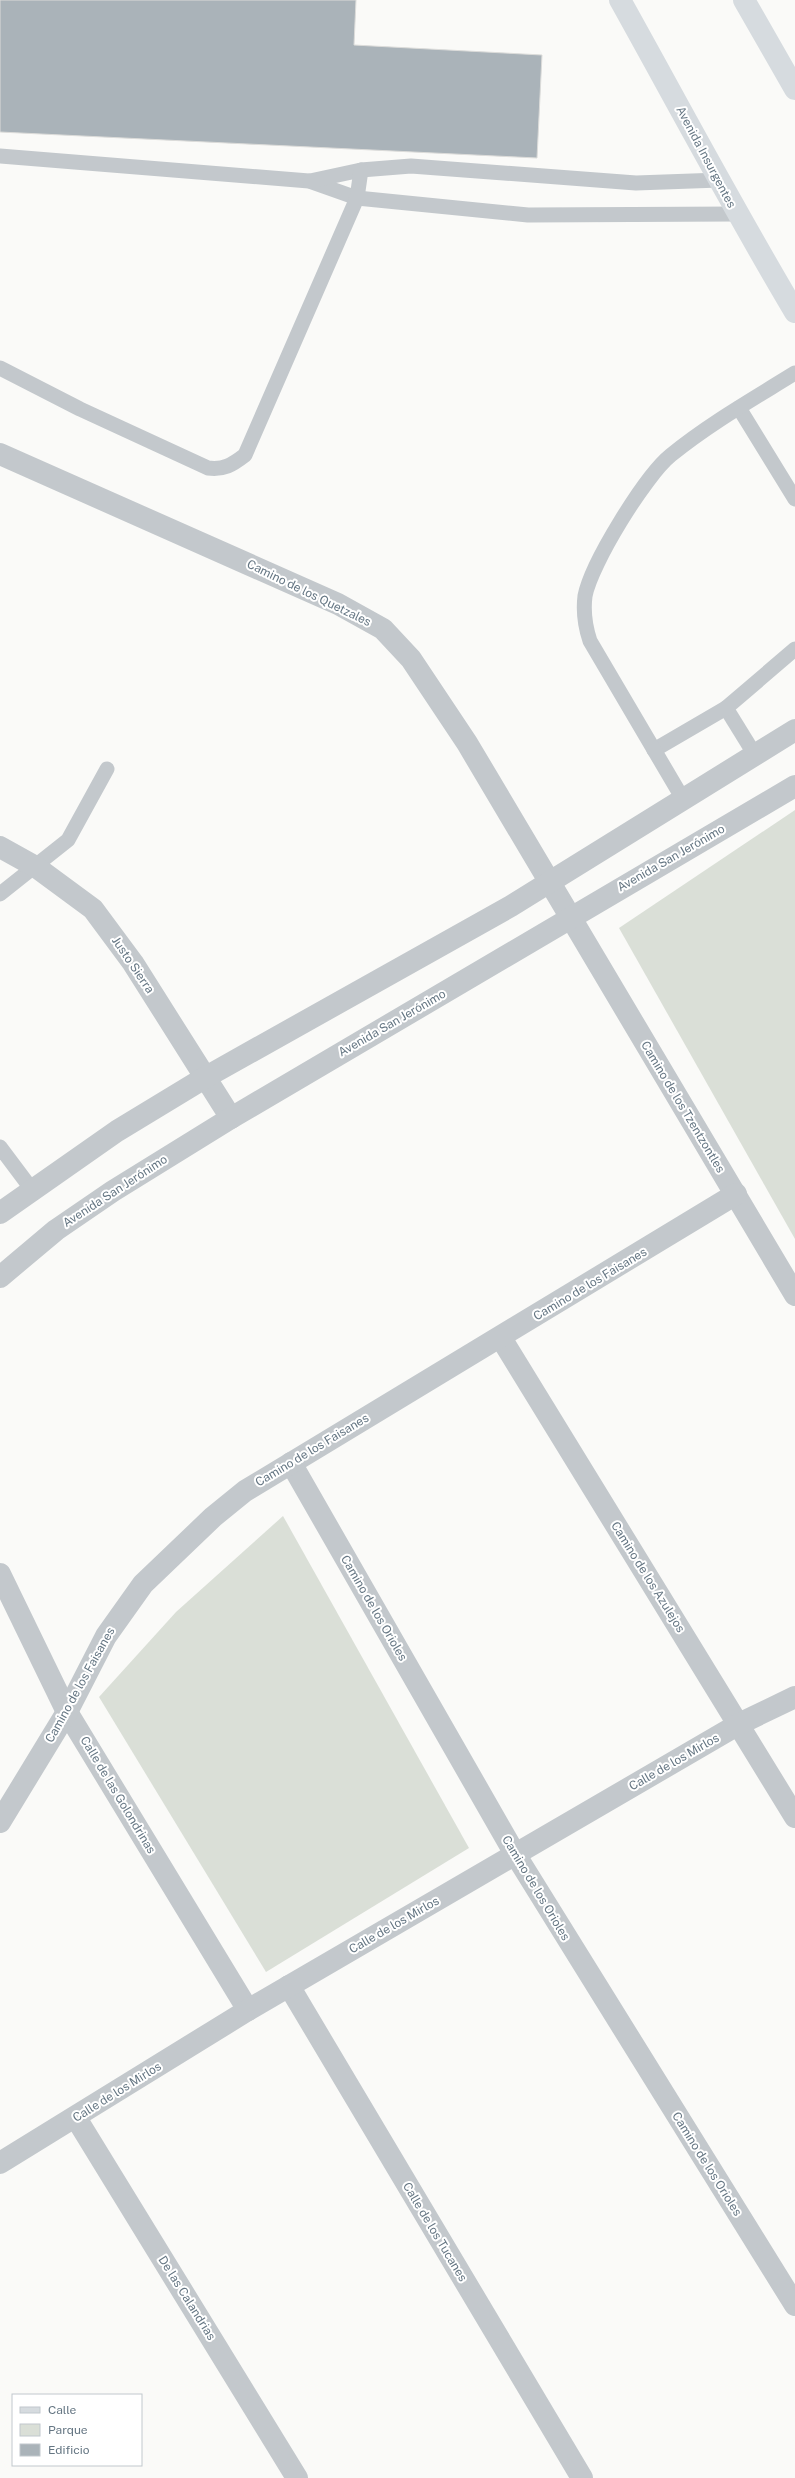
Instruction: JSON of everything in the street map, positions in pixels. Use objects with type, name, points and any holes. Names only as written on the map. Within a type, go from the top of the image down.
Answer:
[{"type":"main road","name":"Avenida Insurgentes","points":[[620,0],[720,180],[736,214],[795,312]]},
{"type":"main road","points":[[744,0],[795,89]]},
{"type":"street","name":"Camino de los Quetzales","points":[[0,454],[338,604],[383,629],[410,659],[467,743],[548,883],[571,918]]},
{"type":"street","points":[[0,1213],[117,1131],[206,1077],[548,883],[795,730]]},
{"type":"street","name":"Avenida San Jerónimo","points":[[0,1276],[56,1230],[113,1191],[231,1118],[795,786]]},
{"type":"street","name":"Justo Sierra","points":[[0,847],[36,866],[93,909],[133,963],[231,1118]]},
{"type":"street","name":"Camino de los Tzentzontles","points":[[571,918],[795,1295]]},
{"type":"street","name":"Camino de los Faisanes","points":[[0,1822],[67,1712],[106,1636],[143,1584],[196,1533],[245,1491],[501,1338],[736,1194]]},
{"type":"street","name":"Camino de los Azulejos","points":[[501,1338],[795,1817]]},
{"type":"street","name":"Camino de los Orioles","points":[[291,1463],[515,1854],[795,2305]]},
{"type":"street","name":"Calle de las Golondrinas","points":[[0,1574],[67,1712],[248,2010]]},
{"type":"street","name":"Calle de los Mirlos","points":[[0,2163],[76,2118],[289,1986],[739,1724],[795,1698]]},
{"type":"street","name":"Calle de los Tucanes","points":[[289,1986],[582,2478]]},
{"type":"street","name":"De las Calandrias","points":[[76,2118],[298,2478]]},
{"type":"lane","points":[[0,156],[309,181],[357,198],[528,215],[736,214]]},
{"type":"lane","points":[[309,181],[361,170],[394,166],[434,166],[636,183],[720,180]]},
{"type":"lane","points":[[0,368],[80,409],[208,468],[220,470],[231,466],[245,455],[357,198],[361,170]]},
{"type":"lane","points":[[683,799],[590,641],[584,623],[585,596],[593,571],[636,496],[670,455],[739,408],[795,374]]},
{"type":"lane","points":[[739,408],[795,499]]},
{"type":"lane","points":[[654,750],[726,708],[794,654]]},
{"type":"lane","points":[[726,708],[755,754]]},
{"type":"lane","points":[[0,894],[68,840],[107,769]]},
{"type":"lane","points":[[0,1147],[33,1191]]},
{"type":"green space","points":[[795,810],[795,1239],[619,928]]},
{"type":"green space","points":[[283,1516],[469,1848],[266,1972],[99,1697],[176,1612]]},
{"type":"building","points":[[0,0],[356,0],[354,45],[542,55],[537,158],[0,132]]}]
